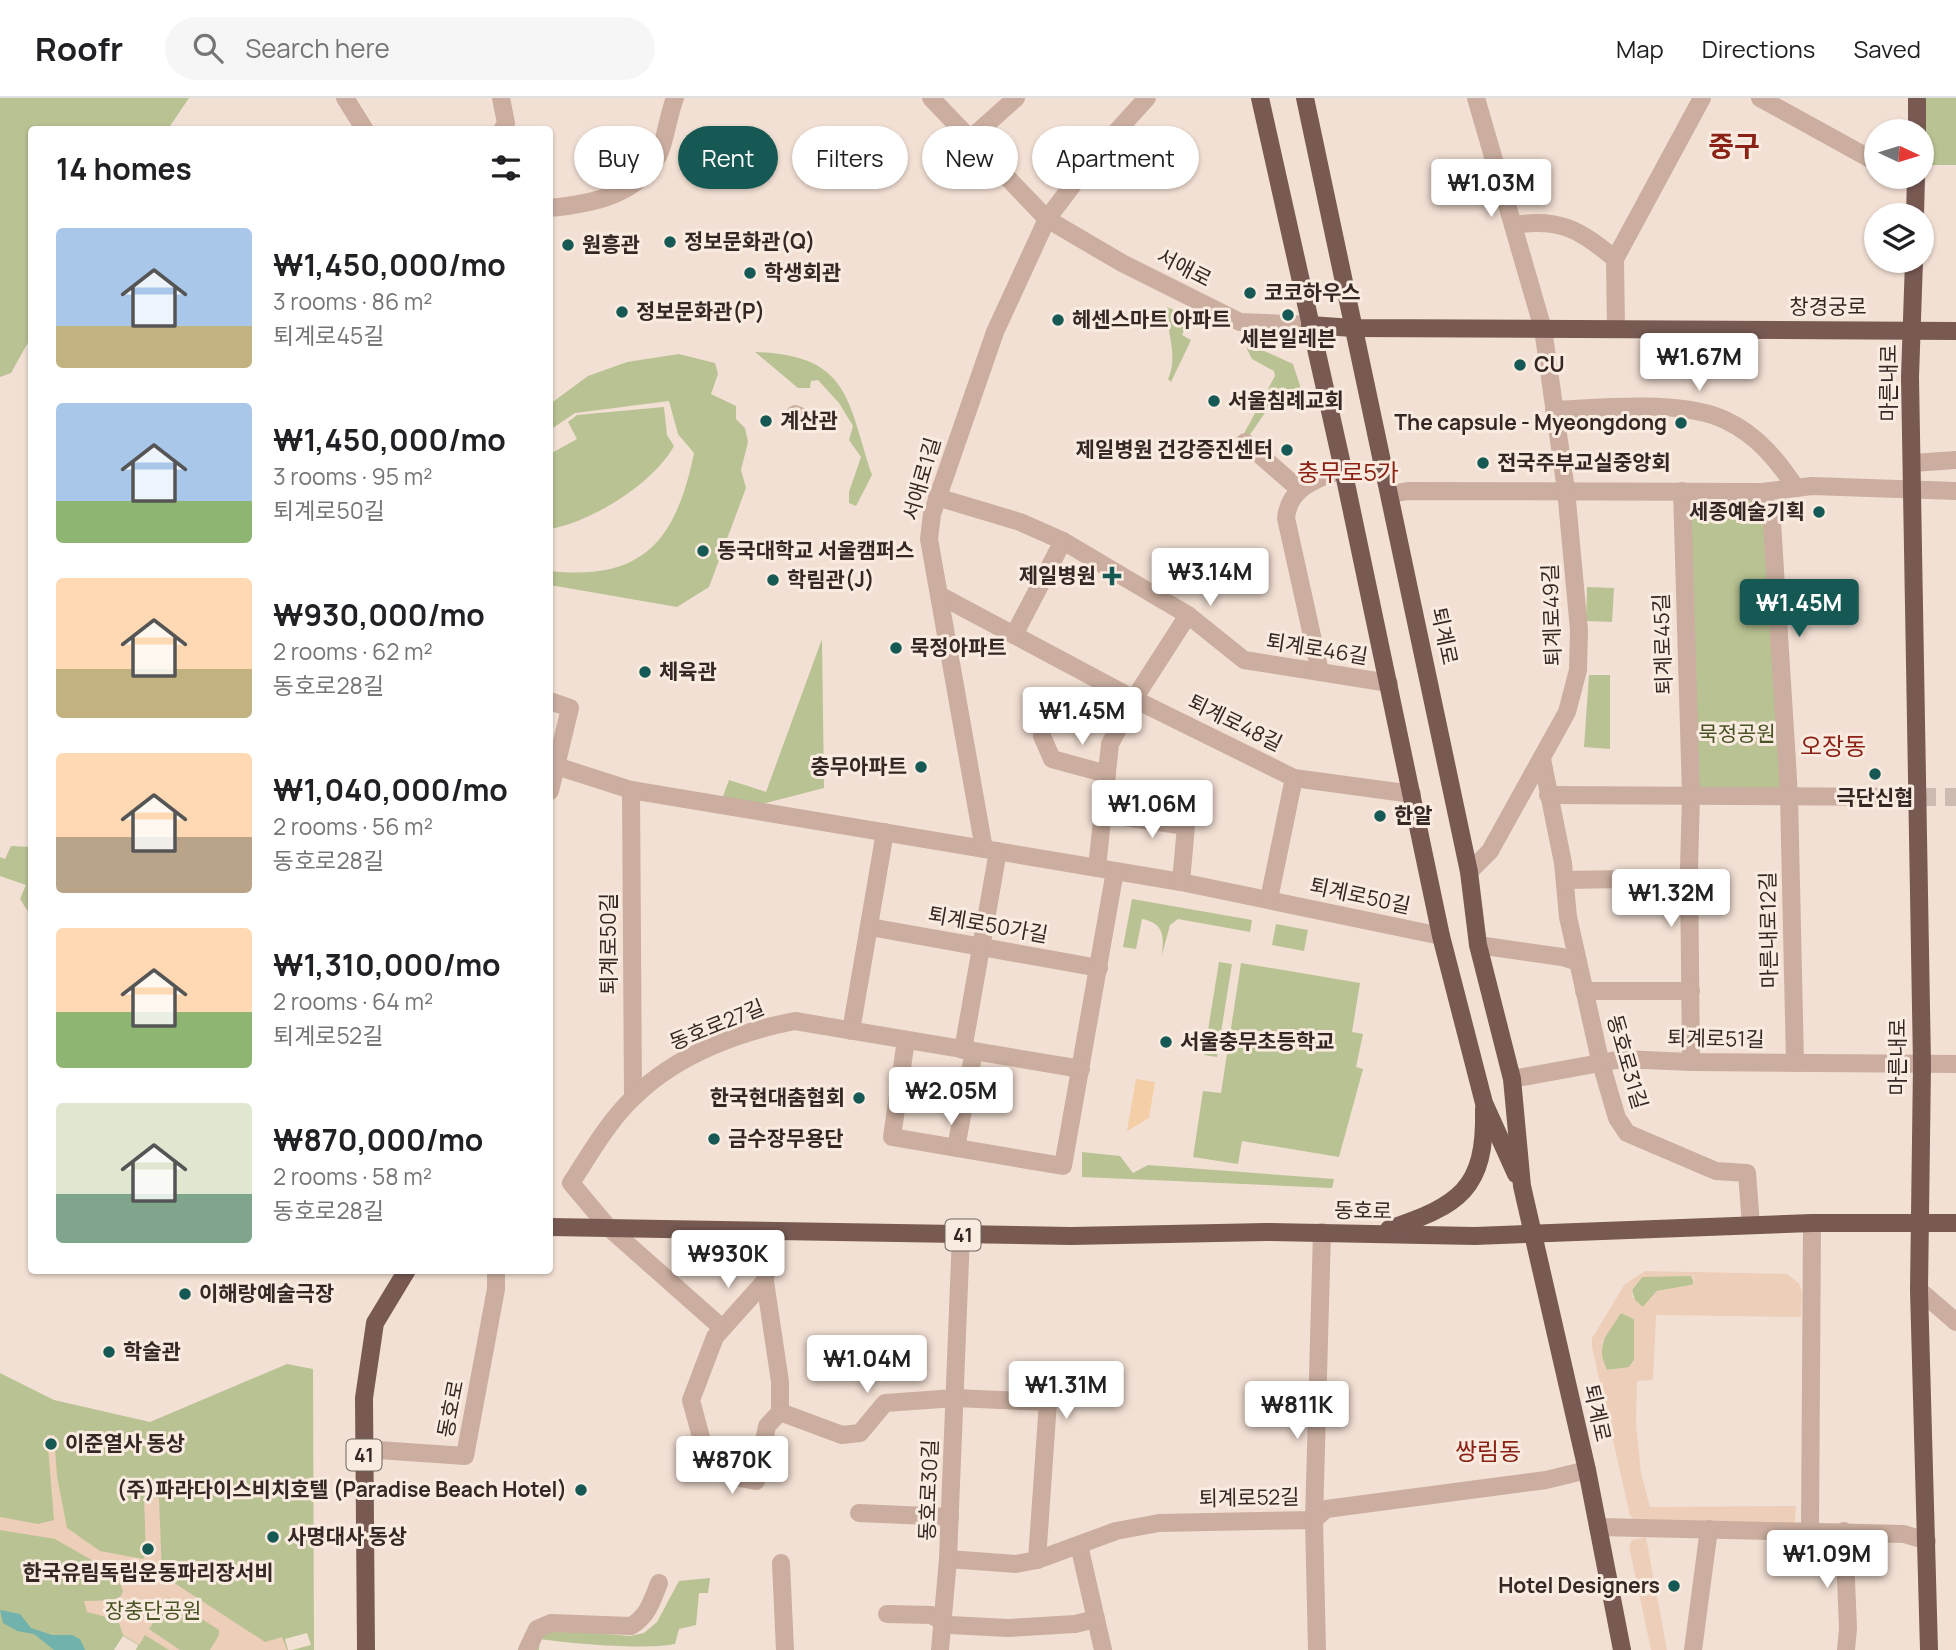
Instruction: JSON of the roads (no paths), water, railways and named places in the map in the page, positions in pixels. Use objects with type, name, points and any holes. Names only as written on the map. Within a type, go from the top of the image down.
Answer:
[{"type":"main road","name":"퇴계로","points":[[1260,98],[1390,684],[1441,936],[1484,1103],[1522,1186]]},
{"type":"main road","name":"퇴계로","points":[[1305,98],[1469,872],[1478,945],[1512,1079],[1522,1186],[1531,1233],[1587,1471],[1622,1650]]},
{"type":"main road","points":[[1917,98],[1917,119]]},
{"type":"main road","name":"마른내로","points":[[1914,273],[1913,488],[1922,1065],[1919,1290],[1929,1650]]},
{"type":"main road","name":"창경궁로","points":[[1310,325],[1353,328],[1956,331]]},
{"type":"main road","points":[[1376,1234],[1437,1213],[1453,1202],[1481,1159],[1484,1103]]},
{"type":"main road","points":[[1886,1222],[1921,1200]]},
{"type":"main road","name":"동호로","points":[[553,1227],[961,1235],[1322,1232],[1475,1236],[1812,1223],[1956,1223]]},
{"type":"main road","name":"41","points":[[366,1650],[363,1398],[375,1323],[405,1274]]},
{"type":"street","points":[[345,98],[363,126]]},
{"type":"street","points":[[501,98],[506,122],[504,126]]},
{"type":"street","points":[[553,208],[590,204],[610,197],[644,177],[659,154],[666,120],[675,98]]},
{"type":"street","name":"서애로","points":[[931,98],[958,126]]},
{"type":"street","points":[[985,126],[1016,98]]},
{"type":"street","points":[[1046,219],[1096,154],[1147,98]]},
{"type":"street","name":"퇴계로49길","points":[[1469,872],[1490,851],[1567,712],[1578,670],[1579,630],[1566,490],[1543,329],[1476,98]]},
{"type":"street","points":[[1616,329],[1615,259],[1702,98]]},
{"type":"street","points":[[1765,99],[1864,155]]},
{"type":"street","name":"서애로","points":[[1018,189],[1046,219],[1122,263],[1240,321],[1310,325]]},
{"type":"street","name":"서애로1길","points":[[991,850],[929,539],[937,497],[995,332],[1046,219]]},
{"type":"street","points":[[1513,225],[1533,222],[1563,223],[1594,240],[1615,259]]},
{"type":"street","points":[[1554,410],[1637,407],[1693,411],[1725,420],[1754,438],[1779,462],[1796,488]]},
{"type":"street","points":[[1245,442],[1298,489]]},
{"type":"street","points":[[1913,463],[1956,460]]},
{"type":"street","points":[[1320,672],[1286,518],[1287,503],[1298,489],[1343,469]]},
{"type":"street","points":[[1391,494],[1408,491],[1566,490],[1762,492],[1796,488],[1913,488],[1956,491]]},
{"type":"street","name":"퇴계로45길","points":[[1682,491],[1691,796]]},
{"type":"street","points":[[1762,492],[1772,522],[1789,795]]},
{"type":"street","name":"퇴계로46길","points":[[937,497],[1020,522],[1063,541],[1188,615],[1244,660],[1390,684]]},
{"type":"street","points":[[1014,635],[1063,541]]},
{"type":"street","name":"퇴계로48길","points":[[939,595],[1133,699],[1294,778],[1412,794]]},
{"type":"street","points":[[1097,868],[1110,744],[1133,699],[1188,615]]},
{"type":"street","points":[[553,702],[570,708],[553,778]]},
{"type":"street","points":[[1042,736],[1052,759],[1107,774]]},
{"type":"street","name":"동호로31길","points":[[1542,759],[1565,880],[1568,917],[1600,1060],[1618,1118],[1627,1133],[1716,1171],[1746,1173],[1751,1225]]},
{"type":"street","name":"퇴계로50길","points":[[556,766],[631,790],[1181,882],[1441,936]]},
{"type":"street","points":[[1269,899],[1294,778]]},
{"type":"street","name":"퇴계로50길","points":[[631,790],[633,1097]]},
{"type":"street","points":[[1548,795],[1918,797]]},
{"type":"street","name":"마른내로12길","points":[[1789,795],[1795,1063]]},
{"type":"street","points":[[1691,796],[1691,1062]]},
{"type":"street","points":[[1103,814],[1186,825],[1181,882]]},
{"type":"street","points":[[850,1031],[885,832]]},
{"type":"street","points":[[956,1148],[991,850]]},
{"type":"street","points":[[906,1040],[892,1137],[1063,1166],[1115,871]]},
{"type":"street","points":[[1565,880],[1689,878]]},
{"type":"street","name":"퇴계로50가길","points":[[870,927],[1099,968]]},
{"type":"street","points":[[1478,945],[1562,957],[1578,962]]},
{"type":"street","name":"동호로31길","points":[[1584,990],[1691,991]]},
{"type":"street","name":"동호로27길","points":[[608,1227],[570,1183],[633,1097],[685,1058],[772,1026],[795,1021],[1081,1069]]},
{"type":"street","name":"퇴계로51길","points":[[1512,1079],[1600,1060],[1956,1064]]},
{"type":"street","points":[[1810,1530],[1812,1223]]},
{"type":"street","points":[[608,1227],[721,1327]]},
{"type":"street","points":[[765,1281],[721,1327],[691,1399],[702,1441],[734,1477],[756,1480],[767,1426],[780,1412],[780,1382],[765,1281],[768,1232]]},
{"type":"street","points":[[1317,1650],[1314,1520],[1322,1232]]},
{"type":"street","name":"동호로30길","points":[[940,1650],[948,1559],[961,1235]]},
{"type":"street","name":"동호로","points":[[364,1449],[465,1456],[496,1289],[496,1274]]},
{"type":"street","points":[[1919,1290],[1956,1322]]},
{"type":"street","points":[[780,1412],[842,1435],[860,1433],[885,1403],[955,1398],[1048,1402],[1038,1560]]},
{"type":"street","name":"퇴계로52길","points":[[948,1559],[1016,1564],[1038,1560],[1116,1531],[1159,1523],[1314,1520],[1326,1509],[1546,1480],[1587,1471]]},
{"type":"street","points":[[859,1513],[950,1517]]},
{"type":"street","points":[[1598,1527],[1844,1531],[1904,1534],[1927,1541]]},
{"type":"street","points":[[1693,1650],[1709,1529]]},
{"type":"street","points":[[1844,1531],[1848,1628],[1846,1650]]},
{"type":"street","points":[[1079,1545],[1103,1650]]},
{"type":"street","points":[[781,1563],[785,1650]]},
{"type":"street","points":[[527,1650],[537,1629],[551,1623],[631,1626],[641,1620],[649,1610],[659,1583]]},
{"type":"street","points":[[887,1614],[931,1615],[950,1625],[1029,1628],[1096,1619]]},
{"type":"water","points":[[0,1610],[20,1614],[31,1628],[52,1635],[72,1635],[80,1639],[85,1650],[54,1650],[34,1634],[17,1631],[3,1623]]},
{"type":"tunnel","points":[[1918,797],[1956,797]]},
{"type":"place","name":"정보문화관(Q)","points":[[670,242]]},
{"type":"place","name":"원흥관","points":[[568,245]]},
{"type":"place","name":"학생회관","points":[[750,273]]},
{"type":"place","name":"코코하우스","points":[[1250,293]]},
{"type":"place","name":"정보문화관(P)","points":[[622,312]]},
{"type":"place","name":"세븐일레븐","points":[[1288,315]]},
{"type":"place","name":"헤센스마트 아파트","points":[[1058,320]]},
{"type":"place","name":"CU","points":[[1520,365]]},
{"type":"place","name":"서울침례교회","points":[[1214,401]]},
{"type":"place","name":"계산관","points":[[766,421]]},
{"type":"place","name":"The capsule - Myeongdong","points":[[1681,423]]},
{"type":"place","name":"제일병원 건강증진센터","points":[[1287,450]]},
{"type":"place","name":"전국주부교실중앙회","points":[[1483,463]]},
{"type":"place","name":"세종예술기획","points":[[1819,512]]},
{"type":"place","name":"동국대학교 서울캠퍼스","points":[[703,551]]},
{"type":"place","name":"제일병원","points":[[1112,576]]},
{"type":"place","name":"학림관(J)","points":[[773,580]]},
{"type":"place","name":"묵정아파트","points":[[896,648]]},
{"type":"place","name":"체육관","points":[[645,672]]},
{"type":"place","name":"충무아파트","points":[[921,767]]},
{"type":"place","name":"극단신협","points":[[1875,774]]},
{"type":"place","name":"한알","points":[[1380,816]]},
{"type":"place","name":"서울충무초등학교","points":[[1166,1042]]},
{"type":"place","name":"한국현대춤협회","points":[[859,1098]]},
{"type":"place","name":"금수장무용단","points":[[714,1139]]},
{"type":"place","name":"이해랑예술극장","points":[[185,1294]]},
{"type":"place","name":"학술관","points":[[109,1352]]},
{"type":"place","name":"이준열사 동상","points":[[51,1444]]},
{"type":"place","name":"(주)파라다이스비치호텔 (Paradise Beach Hotel)","points":[[581,1490]]},
{"type":"place","name":"사명대사 동상","points":[[273,1537]]},
{"type":"place","name":"한국유림독립운동파리장서비","points":[[148,1549]]},
{"type":"place","name":"Hotel Designers","points":[[1674,1586]]},
{"type":"district","name":"중구","points":[[1734,146]]},
{"type":"district","name":"충무로5가","points":[[1348,473]]},
{"type":"district","name":"오장동","points":[[1833,747]]},
{"type":"district","name":"쌍림동","points":[[1488,1452]]},
{"type":"park label","name":"묵정공원","points":[[1737,734]]},
{"type":"park label","name":"장충단공원","points":[[153,1611]]}]
